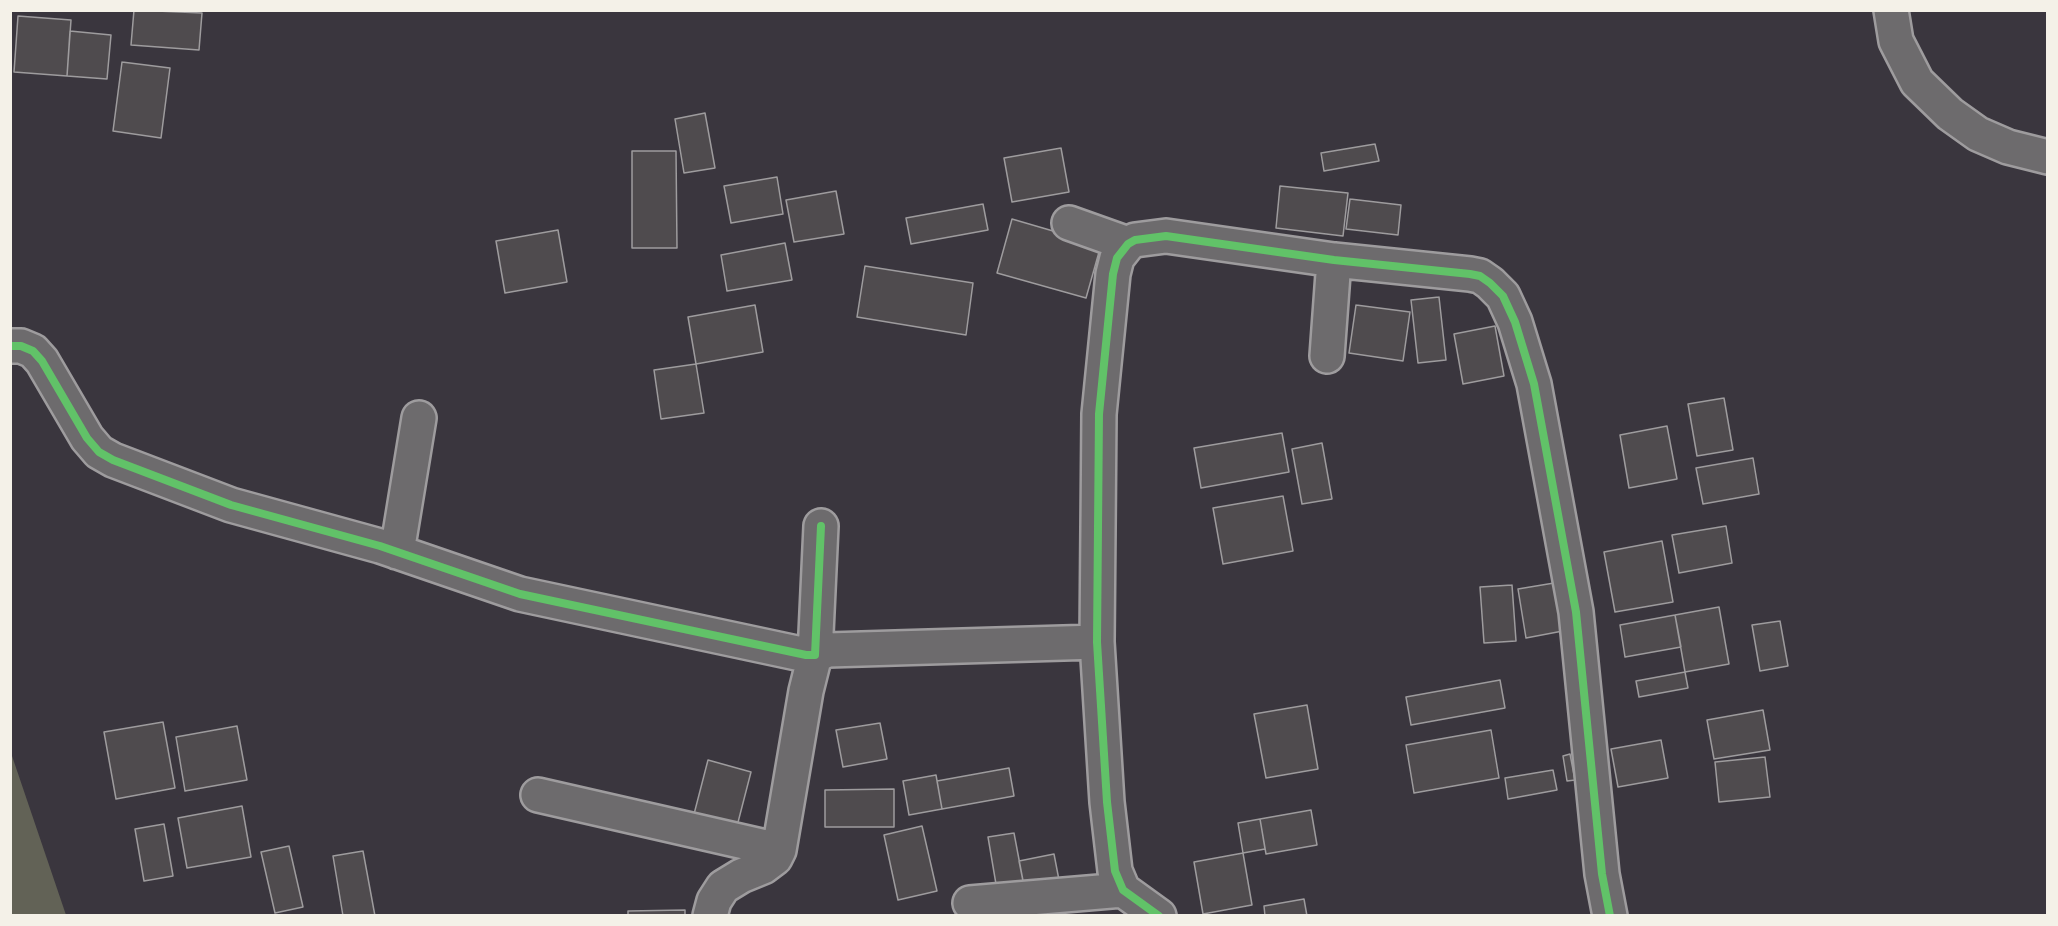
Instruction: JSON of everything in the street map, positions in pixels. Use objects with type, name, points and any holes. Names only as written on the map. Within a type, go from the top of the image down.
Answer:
[{"type":"street","points":[[1892,10],[1896,41],[1917,82],[1950,114],[1978,134],[2008,147],[2048,157]]},
{"type":"street","points":[[1069,223],[1128,243]]},
{"type":"street","points":[[1159,915],[1123,890],[1115,871],[1107,802],[1097,642],[1099,414],[1113,274],[1117,258],[1128,243],[1143,238],[1166,236],[1334,260],[1480,276],[1497,288],[1515,322],[1533,384],[1576,612],[1602,874],[1610,915]]},
{"type":"street","points":[[1327,356],[1334,260]]},
{"type":"street","points":[[10,346],[21,346],[33,351],[42,361],[87,438],[99,452],[113,460],[231,505],[397,552],[520,594],[806,655],[815,655],[828,650],[1097,642]]},
{"type":"street","points":[[397,552],[419,418]]},
{"type":"street","points":[[711,915],[714,901],[723,887],[763,867],[775,858],[779,850],[806,691],[815,655],[821,526]]},
{"type":"street","points":[[538,795],[779,850]]},
{"type":"street","points":[[970,903],[1123,890]]},
{"type":"shaded area","points":[[11,753],[66,915],[11,915]]},
{"type":"building","points":[[134,10],[202,13],[199,50],[131,45]]},
{"type":"building","points":[[18,16],[71,20],[67,76],[14,72]]},
{"type":"building","points":[[70,31],[111,35],[107,79],[67,76]]},
{"type":"building","points":[[122,62],[170,68],[161,138],[113,131]]},
{"type":"building","points":[[705,113],[715,168],[684,173],[675,119]]},
{"type":"building","points":[[1375,144],[1379,161],[1324,171],[1321,153]]},
{"type":"building","points":[[1061,148],[1069,192],[1012,202],[1004,158]]},
{"type":"building","points":[[632,151],[676,151],[677,248],[632,248]]},
{"type":"building","points":[[777,177],[783,214],[731,223],[724,186]]},
{"type":"building","points":[[1280,186],[1348,193],[1343,236],[1276,228]]},
{"type":"building","points":[[836,191],[844,234],[794,242],[786,200]]},
{"type":"building","points":[[1350,199],[1401,205],[1398,235],[1346,229]]},
{"type":"building","points":[[983,204],[988,230],[911,244],[906,218]]},
{"type":"building","points":[[1012,219],[1101,245],[1086,298],[997,273]]},
{"type":"building","points":[[558,230],[567,282],[505,293],[496,241]]},
{"type":"building","points":[[785,243],[792,280],[727,291],[721,255]]},
{"type":"building","points":[[865,266],[973,283],[966,335],[857,317]]},
{"type":"building","points":[[1439,297],[1446,360],[1418,363],[1411,300]]},
{"type":"building","points":[[755,305],[763,352],[696,364],[688,317]]},
{"type":"building","points":[[1356,305],[1410,312],[1403,361],[1349,353]]},
{"type":"building","points":[[1495,326],[1504,376],[1463,384],[1454,334]]},
{"type":"building","points":[[696,364],[704,413],[661,419],[654,370]]},
{"type":"building","points":[[1724,398],[1733,450],[1697,456],[1688,404]]},
{"type":"building","points":[[1667,426],[1677,479],[1629,488],[1620,435]]},
{"type":"building","points":[[1282,433],[1289,472],[1201,488],[1194,448]]},
{"type":"building","points":[[1322,443],[1332,499],[1302,504],[1292,449]]},
{"type":"building","points":[[1753,458],[1759,494],[1703,504],[1696,468]]},
{"type":"building","points":[[1283,496],[1293,551],[1223,564],[1213,508]]},
{"type":"building","points":[[1726,526],[1732,563],[1679,573],[1672,535]]},
{"type":"building","points":[[1662,541],[1673,602],[1615,612],[1604,552]]},
{"type":"building","points":[[1560,582],[1568,630],[1526,638],[1518,589]]},
{"type":"building","points":[[1512,585],[1516,641],[1484,643],[1480,587]]},
{"type":"building","points":[[1719,607],[1729,664],[1685,672],[1675,615]]},
{"type":"building","points":[[1675,615],[1681,647],[1625,657],[1620,625]]},
{"type":"building","points":[[1780,621],[1788,666],[1760,671],[1752,625]]},
{"type":"building","points":[[1685,672],[1688,688],[1639,697],[1636,681]]},
{"type":"building","points":[[1500,680],[1505,708],[1411,725],[1406,697]]},
{"type":"building","points":[[1307,705],[1318,769],[1266,778],[1254,714]]},
{"type":"building","points":[[1763,710],[1770,750],[1714,759],[1707,720]]},
{"type":"building","points":[[163,722],[175,788],[116,799],[104,732]]},
{"type":"building","points":[[880,723],[887,759],[843,767],[836,730]]},
{"type":"building","points":[[237,726],[247,780],[185,791],[176,737]]},
{"type":"building","points":[[1491,730],[1499,778],[1414,793],[1406,745]]},
{"type":"building","points":[[1661,740],[1668,778],[1618,787],[1611,749]]},
{"type":"building","points":[[1570,754],[1575,780],[1567,781],[1563,756]]},
{"type":"building","points":[[1765,757],[1770,797],[1719,802],[1715,762]]},
{"type":"building","points":[[708,760],[751,772],[736,830],[693,818]]},
{"type":"building","points":[[1009,768],[1014,796],[942,809],[937,781]]},
{"type":"building","points":[[1553,770],[1557,790],[1508,799],[1505,778]]},
{"type":"building","points":[[936,775],[942,809],[909,815],[903,781]]},
{"type":"building","points":[[894,789],[894,827],[825,827],[825,790]]},
{"type":"building","points":[[242,806],[251,857],[187,868],[178,818]]},
{"type":"building","points":[[1311,810],[1317,845],[1266,854],[1260,819]]},
{"type":"building","points":[[1260,819],[1265,849],[1243,853],[1238,823]]},
{"type":"building","points":[[164,824],[173,876],[144,881],[135,829]]},
{"type":"building","points":[[922,826],[937,891],[898,900],[884,835]]},
{"type":"building","points":[[1014,833],[1024,886],[997,890],[988,837]]},
{"type":"building","points":[[289,846],[303,907],[275,913],[261,852]]},
{"type":"building","points":[[363,851],[375,916],[343,916],[333,856]]},
{"type":"building","points":[[1243,853],[1252,905],[1203,914],[1194,862]]},
{"type":"building","points":[[1054,854],[1059,880],[1024,886],[1019,861]]},
{"type":"building","points":[[1304,899],[1307,916],[1265,916],[1264,906]]},
{"type":"building","points":[[685,910],[685,916],[628,916],[628,911]]},
{"type":"cycle path","points":[[1159,916],[1123,890],[1115,871],[1107,802],[1097,642],[1099,414],[1113,274],[1117,258],[1128,244],[1135,240],[1166,236],[1334,260],[1470,274],[1480,276],[1503,296],[1515,322],[1534,384],[1576,612],[1602,874],[1610,916]]},
{"type":"cycle path","points":[[10,346],[21,346],[33,351],[42,361],[87,438],[99,452],[113,460],[231,505],[380,546],[520,594],[806,655],[815,655],[821,526]]}]
